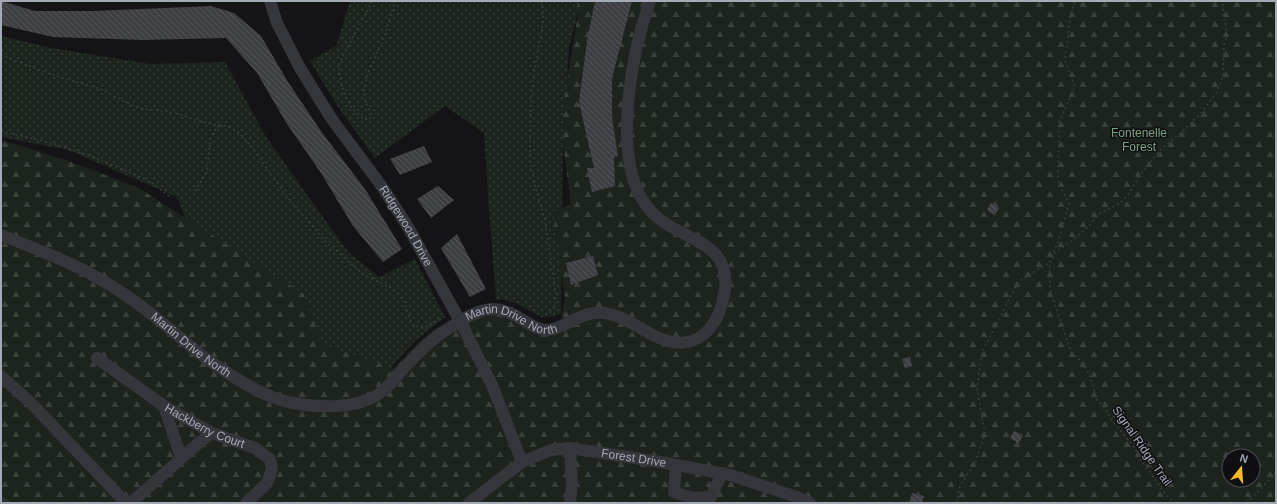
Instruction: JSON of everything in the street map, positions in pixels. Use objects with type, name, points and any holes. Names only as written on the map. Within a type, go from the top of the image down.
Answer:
[{"type":"street","name":"Ridgewood Drive","points":[[270,1],[277,22],[300,68],[331,118],[383,188],[408,227],[457,316],[492,385],[522,462]]},
{"type":"street","name":"Martin Drive North","points":[[1,235],[77,266],[100,279],[146,310],[203,356],[223,370],[266,394],[292,403],[317,406],[345,405],[359,403],[369,399],[388,386],[424,347],[457,316],[483,310],[504,310],[514,314],[534,327],[550,331],[587,314],[608,314],[627,321],[662,340],[679,343],[694,341],[701,338],[712,328],[720,309],[725,289],[724,272],[719,258],[706,245],[663,222],[652,212],[636,189],[629,155],[628,98],[639,36],[650,1]]},
{"type":"street","name":"Hackberry Court","points":[[97,358],[164,406],[212,433],[255,448],[270,459],[272,469],[267,482],[246,503]]},
{"type":"street","points":[[1,376],[32,404],[126,503]]},
{"type":"street","points":[[164,406],[181,457]]},
{"type":"street","points":[[131,503],[181,457],[212,433]]},
{"type":"street","name":"Forest Drive","points":[[469,503],[522,462],[551,450],[570,448],[722,473],[797,497],[810,503]]},
{"type":"street","points":[[570,448],[572,483],[570,503]]},
{"type":"street","points":[[676,466],[674,492],[693,498],[711,496],[722,473]]},
{"type":"path","points":[[372,1],[340,62],[339,73],[340,80],[353,109],[362,118],[369,120],[372,116],[367,107],[364,95],[365,81],[385,35],[395,1]]},
{"type":"path","points":[[540,318],[550,313],[554,308],[556,295],[545,221],[530,160],[531,100],[543,22],[543,8],[541,1]]},
{"type":"path","points":[[1050,262],[1060,236],[1069,203],[1058,183],[1059,122],[1075,87],[1065,60],[1070,17],[1076,1]]},
{"type":"path","points":[[957,503],[960,486],[975,463],[985,434],[977,388],[982,352],[1018,282],[1050,262],[1057,251],[1072,241],[1089,226],[1099,214],[1120,203],[1128,195],[1138,178],[1159,151],[1183,131],[1202,112],[1216,93],[1223,76],[1224,44],[1227,36],[1223,16],[1223,1]]},
{"type":"path","points":[[1,55],[50,74],[100,89],[144,110],[171,112],[232,129],[244,138],[287,197],[327,243],[362,274],[390,287],[399,294],[403,300],[412,325],[423,328],[457,316]]},
{"type":"path","points":[[195,191],[207,172],[210,139],[214,131],[220,125]]},
{"type":"path","points":[[1,131],[52,143],[93,157],[145,179],[154,184],[170,198]]},
{"type":"path","name":"Signal Ridge Trail","points":[[1050,262],[1049,275],[1051,293],[1072,352],[1081,361],[1089,374],[1094,388],[1095,398],[1104,407],[1113,422],[1132,444],[1143,463],[1166,495],[1176,503]]},
{"type":"path","points":[[1247,503],[1276,472]]},
{"type":"green space","points":[[350,1],[581,1],[569,47],[563,129],[561,313],[554,316],[543,317],[515,303],[496,299],[484,133],[445,106],[375,158],[338,107],[310,61],[336,46]]},
{"type":"green space","name":"Fontenelle Forest","points":[[577,1],[1276,1],[1276,503],[1,503],[1,140],[66,160],[139,188],[304,294],[322,344],[394,368],[419,342],[436,328],[447,325],[474,310],[543,325],[560,323],[565,298],[553,211],[571,204],[563,144],[563,104],[578,15]]},
{"type":"green space","points":[[1,36],[52,48],[150,64],[225,62],[265,135],[349,253],[379,277],[415,259],[445,317],[415,341],[390,368],[292,337],[208,276],[177,197],[68,150],[1,137]]},
{"type":"building","points":[[1,1],[35,11],[93,11],[211,6],[234,13],[261,36],[288,82],[323,134],[365,189],[402,249],[383,262],[353,226],[321,173],[287,124],[257,73],[226,38],[143,40],[53,37],[1,25]]},
{"type":"building","points":[[595,1],[632,1],[612,78],[612,118],[618,156],[614,157],[615,186],[592,192],[587,168],[594,168],[579,102],[587,41]]},
{"type":"building","points":[[424,146],[432,162],[400,175],[390,159]]},
{"type":"building","points":[[438,186],[454,200],[431,218],[417,199]]},
{"type":"building","points":[[991,203],[999,208],[995,215],[987,210]]},
{"type":"building","points":[[457,234],[486,289],[470,297],[441,248]]},
{"type":"building","points":[[593,256],[598,275],[571,285],[566,263]]},
{"type":"building","points":[[910,357],[912,366],[905,368],[902,359]]},
{"type":"building","points":[[1014,431],[1023,435],[1019,443],[1010,438]]},
{"type":"building","points":[[912,493],[924,496],[922,503],[909,503]]},
{"type":"waterway","points":[[1,498],[10,503]]}]
